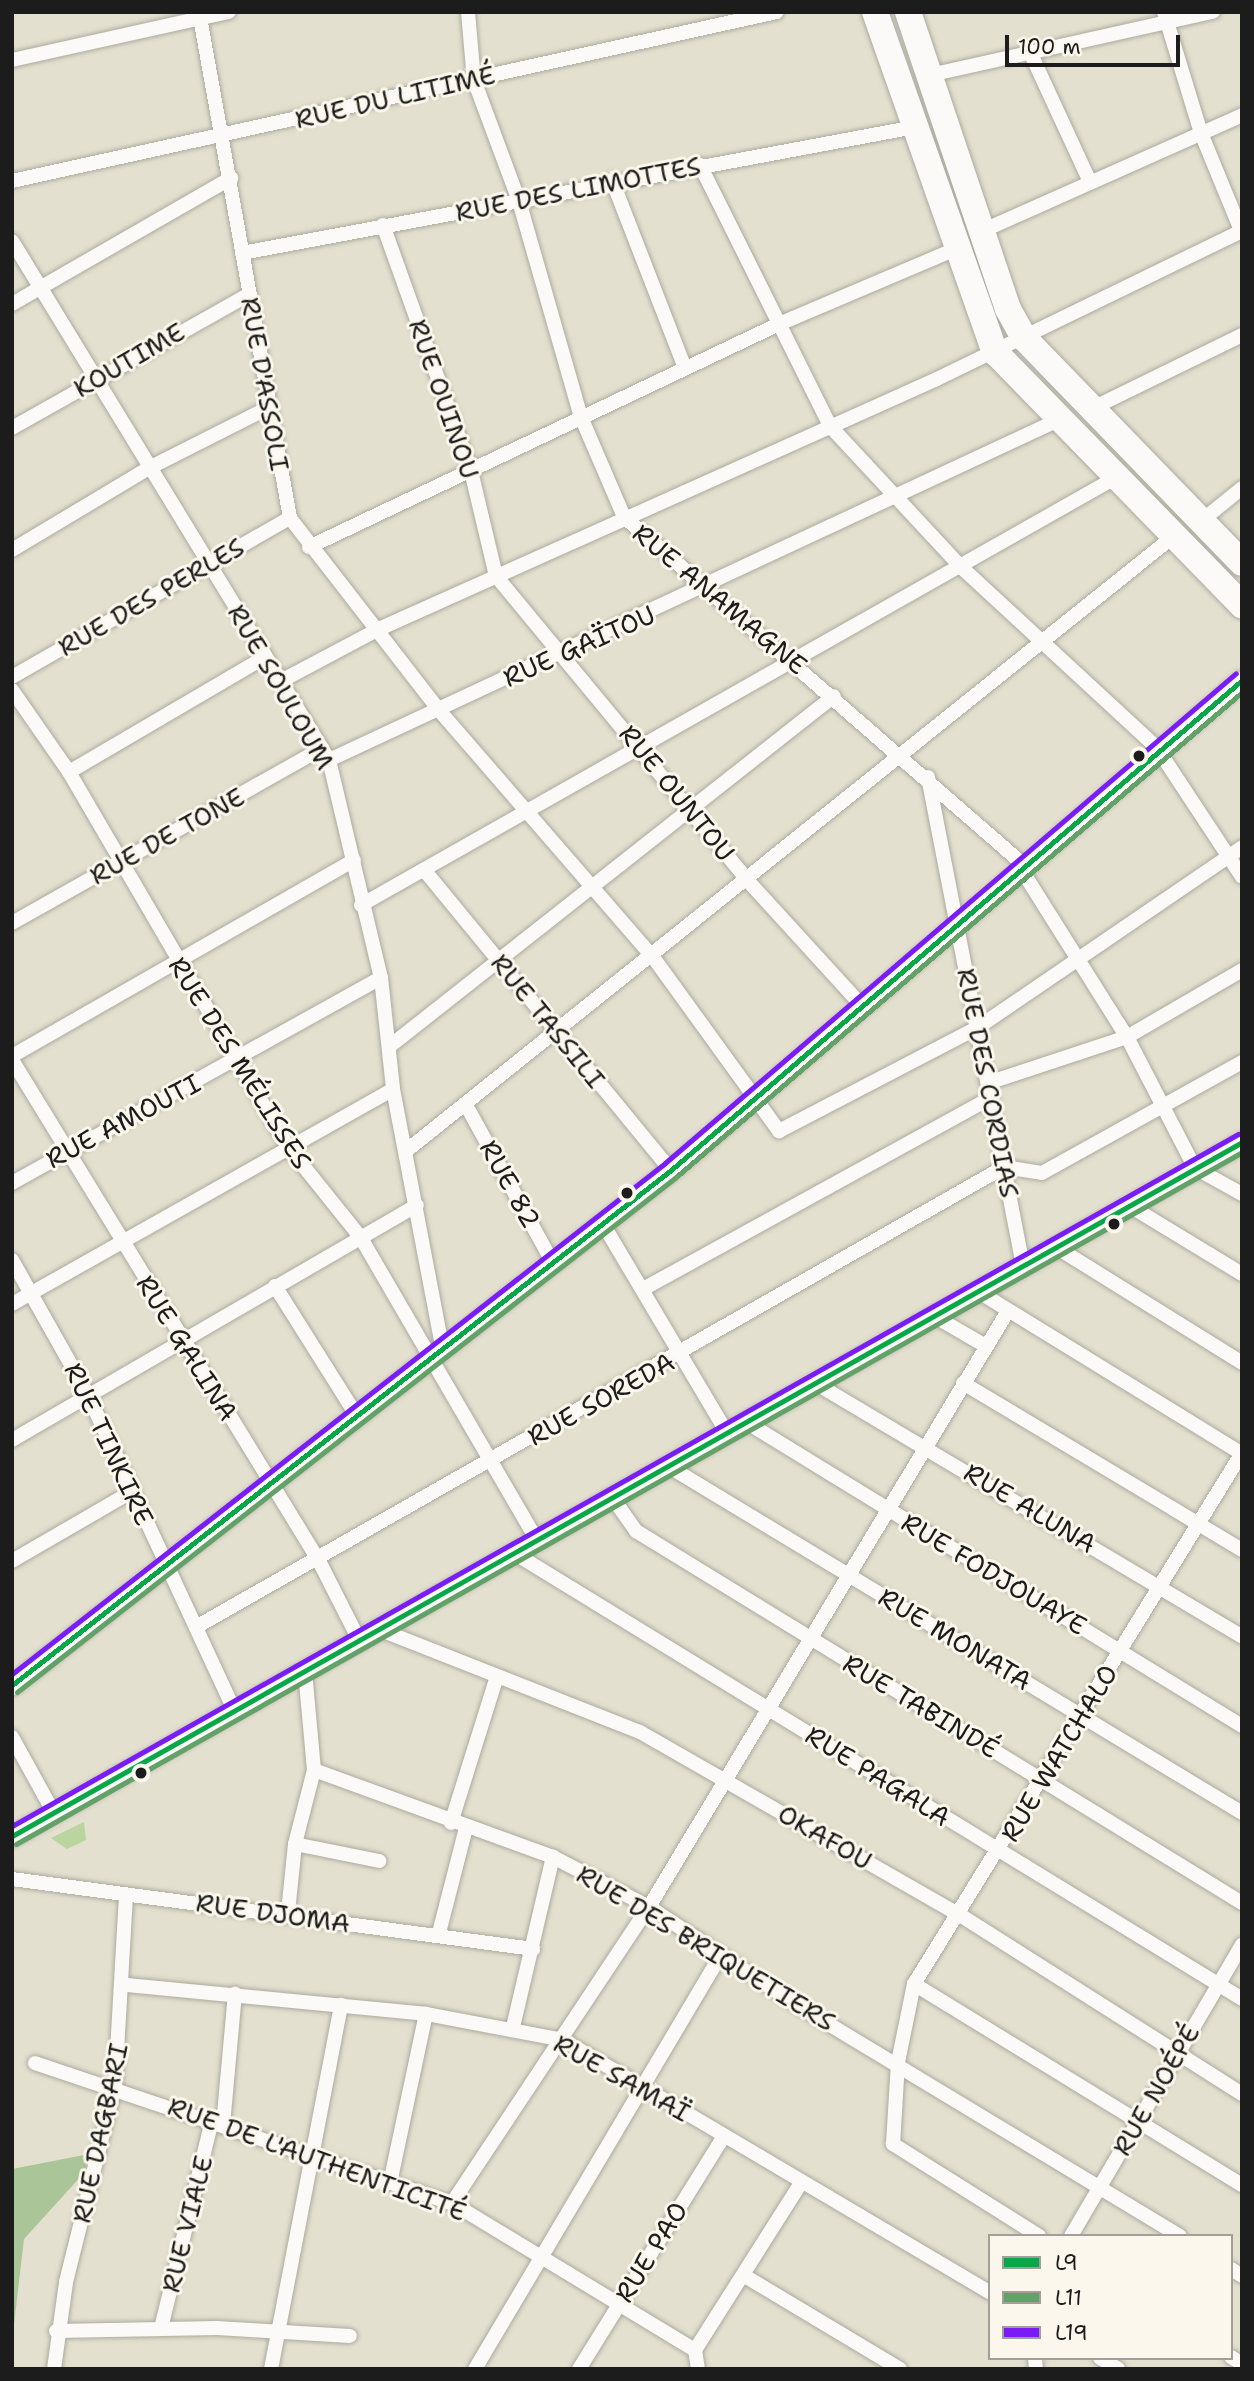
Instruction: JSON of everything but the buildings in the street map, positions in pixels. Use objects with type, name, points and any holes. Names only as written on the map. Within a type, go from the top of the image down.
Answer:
[{"type":"highway","points":[[875,12],[956,249],[995,352],[1056,421],[1242,605]]},
{"type":"highway","points":[[908,12],[982,232],[1024,338],[1089,410],[1242,563]]},
{"type":"street","points":[[12,60],[200,16],[229,12]]},
{"type":"street","name":"RUE ANAMAGNE","points":[[468,12],[474,80],[519,201],[581,417],[624,517],[928,777],[1023,867],[1077,964],[1127,1037],[1160,1110],[1195,1168]]},
{"type":"street","name":"RUE DU LITIMÉ","points":[[12,181],[777,12]]},
{"type":"street","points":[[930,75],[1166,18],[1213,12]]},
{"type":"street","name":"RUE D'ASSOLI","points":[[200,16],[220,136],[231,178],[268,408],[290,518],[309,547],[379,629],[438,709],[653,957],[779,1131],[794,1128],[977,1028]]},
{"type":"street","points":[[281,681],[379,629],[995,352],[1241,232],[1201,133],[1166,18]]},
{"type":"street","points":[[1030,52],[1090,182]]},
{"type":"street","points":[[982,232],[1242,115]]},
{"type":"street","name":"RUE DES LIMOTTES","points":[[242,253],[519,201],[612,180],[915,127]]},
{"type":"street","points":[[700,165],[831,426],[897,491],[960,566],[1157,748],[1242,877]]},
{"type":"street","points":[[12,304],[231,178]]},
{"type":"street","points":[[612,180],[685,368]]},
{"type":"street","name":"RUE OUINOU","points":[[383,225],[471,471],[496,576]]},
{"type":"street","name":"RUE SOULOUM","points":[[12,241],[325,754],[354,860],[360,905],[381,978],[393,1089],[417,1205],[438,1355]]},
{"type":"street","points":[[309,547],[779,324],[956,249]]},
{"type":"street","name":"KOUTIME","points":[[12,428],[248,295]]},
{"type":"street","points":[[1089,410],[1242,335]]},
{"type":"street","points":[[12,550],[149,468],[268,408]]},
{"type":"street","name":"RUE GAÏTOU","points":[[325,754],[563,655],[707,588],[897,491],[1056,421]]},
{"type":"street","points":[[360,905],[425,872],[1115,478]]},
{"type":"street","points":[[1200,522],[1242,488]]},
{"type":"street","name":"RUE DES PERLES","points":[[12,677],[290,518]]},
{"type":"street","points":[[406,1151],[905,757],[1174,536]]},
{"type":"street","name":"RUE OUNTOU","points":[[496,576],[748,881],[862,1006]]},
{"type":"street","points":[[69,772],[265,657]]},
{"type":"street","points":[[12,1685],[358,1418],[671,1170],[958,924],[1157,748],[1242,680]]},
{"type":"street","name":"RUE DES MÉLISSES","points":[[12,690],[69,772],[176,962],[239,1060],[289,1148],[361,1238],[438,1355],[490,1461],[537,1540]]},
{"type":"street","points":[[390,1046],[834,696]]},
{"type":"street","name":"RUE DE TONE","points":[[12,923],[325,754]]},
{"type":"street","name":"RUE DES CORDIAS","points":[[928,777],[991,1089],[1023,1266]]},
{"type":"street","points":[[977,1028],[1077,964],[1242,846]]},
{"type":"street","points":[[12,1058],[354,860]]},
{"type":"street","name":"RUE TASSILI","points":[[425,872],[671,1170]]},
{"type":"street","points":[[643,1289],[991,1089],[1127,1037],[1242,971]]},
{"type":"street","name":"RUE AMOUTI","points":[[12,1183],[70,1149],[239,1060],[381,978]]},
{"type":"street","name":"RUE GALINA","points":[[12,1058],[319,1561],[358,1638]]},
{"type":"street","points":[[1004,1167],[1042,1173],[1160,1110],[1242,1062]]},
{"type":"street","points":[[12,1304],[393,1089]]},
{"type":"street","name":"RUE 82","points":[[467,1105],[553,1263]]},
{"type":"street","points":[[12,1836],[233,1709],[305,1671],[358,1638],[382,1630],[612,1497],[1242,1142]]},
{"type":"street","name":"RUE SOREDA","points":[[196,1627],[319,1561],[1004,1167]]},
{"type":"street","points":[[1195,1168],[1242,1194]]},
{"type":"street","points":[[12,1440],[181,1338],[417,1205]]},
{"type":"street","points":[[1130,1206],[1242,1274]]},
{"type":"street","points":[[603,1224],[682,1353],[727,1433]]},
{"type":"street","points":[[1056,1247],[1242,1363]]},
{"type":"street","name":"RUE TINKIRE","points":[[12,1260],[33,1291],[88,1395],[233,1709]]},
{"type":"street","points":[[275,1286],[358,1418]]},
{"type":"street","points":[[979,1292],[1242,1453]]},
{"type":"street","points":[[452,2203],[564,2040],[649,1907],[727,1780],[767,1707],[923,1444],[1007,1311]]},
{"type":"street","points":[[934,1316],[984,1345]]},
{"type":"street","name":"RUE ALUNA","points":[[815,1383],[923,1444],[1242,1637]]},
{"type":"street","points":[[963,1383],[1242,1550]]},
{"type":"street","name":"RUE FODJOUAYE","points":[[746,1422],[1242,1726]]},
{"type":"street","name":"RUE WATCHALO","points":[[1036,2234],[893,2144],[898,2062],[914,1984],[1043,1781],[1242,1453]]},
{"type":"street","name":"RUE MONATA","points":[[667,1466],[848,1572],[1242,1813]]},
{"type":"street","points":[[12,1561],[131,1492]]},
{"type":"street","name":"RUE TABINDÉ","points":[[612,1497],[636,1531],[1242,1903]]},
{"type":"street","name":"RUE PAGALA","points":[[514,1553],[1242,1999]]},
{"type":"street","name":"OKAFOU","points":[[382,1630],[620,1722],[727,1780],[960,1915],[1242,2094]]},
{"type":"street","points":[[288,1912],[295,1844],[314,1770],[305,1671]]},
{"type":"street","points":[[451,1823],[497,1676]]},
{"type":"street","points":[[12,1737],[54,1813]]},
{"type":"street","name":"RUE DES BRIQUETIERS","points":[[314,1770],[451,1823],[553,1857],[649,1907],[1177,2234]]},
{"type":"street","points":[[439,1933],[466,1828]]},
{"type":"street","points":[[295,1844],[379,1861]]},
{"type":"street","points":[[513,2027],[553,1857]]},
{"type":"street","name":"RUE DJOMA","points":[[12,1880],[288,1912],[533,1949]]},
{"type":"street","name":"RUE DAGBARI","points":[[54,2369],[56,2331],[115,2086],[125,1985],[126,1895]]},
{"type":"street","name":"RUE NOÉPÉ","points":[[1072,2234],[1242,1945]]},
{"type":"street","points":[[475,2369],[640,2083],[721,1954]]},
{"type":"street","points":[[914,1984],[1137,2124],[1242,2185]]},
{"type":"street","name":"RUE SAMAÏ","points":[[125,1985],[426,2014],[513,2027],[564,2040],[988,2292]]},
{"type":"street","name":"RUE VIALE","points":[[161,2328],[218,2123],[235,1994]]},
{"type":"street","points":[[271,2369],[277,2329],[315,2155],[341,2005]]},
{"type":"street","points":[[390,2182],[426,2014]]},
{"type":"street","name":"RUE DE L'AUTHENTICITÉ","points":[[35,2063],[115,2086],[452,2203],[540,2253],[695,2350]]},
{"type":"street","name":"RUE PAO","points":[[579,2369],[723,2136]]},
{"type":"street","points":[[698,2369],[695,2350],[801,2183]]},
{"type":"street","points":[[743,2274],[900,2369]]},
{"type":"street","points":[[56,2331],[277,2329],[350,2336]]},
{"type":"green space","points":[[84,1822],[86,1840],[67,1849],[51,1838]]},
{"type":"green space","points":[[89,2154],[84,2173],[24,2239],[12,2342],[12,2169]]},
{"type":"transit line","name":"L19","points":[[12,1674],[665,1163],[1236,673]]},
{"type":"transit line","name":"L9","points":[[12,1685],[671,1170],[1242,680]]},
{"type":"transit line","name":"L11","points":[[17,1692],[676,1177],[1242,692]]},
{"type":"transit line","name":"L19","points":[[12,1826],[1238,1134]]},
{"type":"transit line","name":"L9","points":[[12,1836],[1242,1142]]},
{"type":"transit line","name":"L11","points":[[16,1844],[1242,1152]]}]
